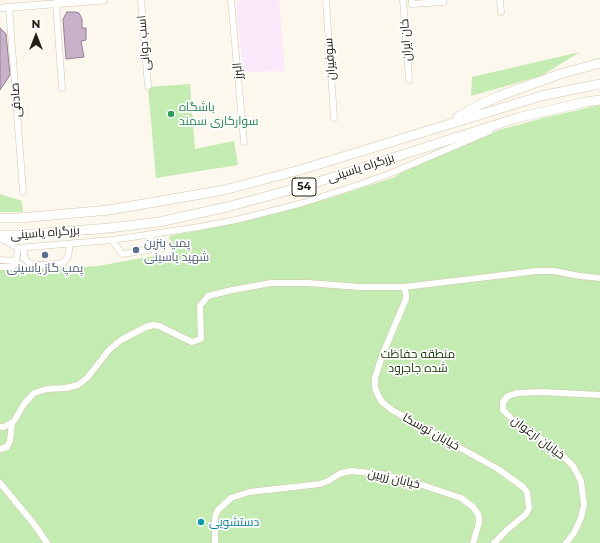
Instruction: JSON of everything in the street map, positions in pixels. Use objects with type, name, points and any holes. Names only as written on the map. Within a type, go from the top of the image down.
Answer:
[{"type":"highway","points":[[444,125],[479,105],[560,74],[600,63]]},
{"type":"highway","name":"بزرگراه یاسینی","points":[[0,218],[19,218],[109,210],[224,190],[421,134],[444,125],[541,96],[600,84]]},
{"type":"highway","name":"بزرگراه یاسینی","points":[[0,237],[109,228],[159,222],[228,207],[305,186],[518,118],[585,102],[600,100]]},
{"type":"main road","points":[[0,8],[104,0]]},
{"type":"lane","name":"اسب دوانی","points":[[141,0],[148,86]]},
{"type":"lane","name":"البرز","points":[[231,0],[244,142]]},
{"type":"lane","name":"سوفیران","points":[[326,0],[334,118]]},
{"type":"lane","name":"خان ایران","points":[[403,0],[410,80]]},
{"type":"lane","points":[[412,0],[412,4],[443,2],[443,0]]},
{"type":"lane","points":[[500,0],[501,12]]},
{"type":"lane","points":[[56,4],[62,88]]},
{"type":"lane","name":"صادقی","points":[[9,8],[23,192]]},
{"type":"lane","points":[[560,74],[600,60]]},
{"type":"lane","points":[[0,237],[21,248],[151,235],[236,220],[330,195],[400,170],[518,118]]},
{"type":"lane","points":[[112,240],[122,254],[149,250],[151,235]]},
{"type":"lane","points":[[21,248],[24,258],[30,264],[42,265],[63,263],[68,257],[70,244]]},
{"type":"lane","points":[[0,267],[11,267],[14,265],[21,248]]},
{"type":"lane","points":[[0,260],[16,262]]},
{"type":"lane","points":[[0,448],[7,447],[10,441],[12,423],[24,404],[34,393],[47,389],[66,388],[78,385],[87,378],[109,350],[121,340],[146,327],[154,325],[192,342],[201,339],[200,306],[208,296],[271,283],[308,283],[360,288],[404,288],[537,271],[554,271],[600,278]]},
{"type":"lane","name":"خیابان توسکا","points":[[404,288],[406,300],[382,356],[375,378],[375,388],[382,402],[392,410],[498,469],[523,486],[529,497],[529,508],[526,514],[508,528],[494,543]]},
{"type":"lane","name":"خیابان ارغوان","points":[[566,543],[574,533],[581,518],[584,505],[581,482],[573,466],[556,449],[513,420],[503,410],[503,402],[508,396],[517,393],[542,392],[600,395]]},
{"type":"lane","points":[[0,427],[4,427],[12,423]]},
{"type":"lane","name":"خیابان زربین","points":[[216,543],[215,517],[218,510],[231,498],[249,492],[320,484],[341,473],[352,471],[381,474],[419,484],[461,498],[473,507],[478,514],[479,523],[473,543]]},
{"type":"lane","points":[[0,483],[34,524],[47,543]]},
{"type":"shaded area","points":[[239,0],[279,0],[285,71],[243,72],[236,4]]},
{"type":"green space","points":[[580,52],[541,76],[471,96],[472,77]]},
{"type":"green space","name":"باشگاه سوارکاری سمند","points":[[190,84],[195,149],[234,141],[238,165],[156,178],[148,87]]},
{"type":"green space","name":"منطقه حفاظت شده جاجرود","points":[[600,105],[600,543],[0,543],[0,269],[53,269],[98,266],[147,257],[172,255],[169,236],[237,223],[324,200],[395,177],[404,170],[450,152],[499,130]]},
{"type":"green space","points":[[0,194],[22,201],[23,212],[0,212]]},
{"type":"building","points":[[67,12],[79,13],[82,19],[82,28],[86,28],[86,40],[81,41],[84,57],[66,59],[63,19]]},
{"type":"building","points":[[0,28],[6,34],[10,75],[0,90]]},
{"type":"place","name":"باشگاه سوارکاری سمند","points":[[171,114]]},
{"type":"place","name":"پمپ بنزین شهید یاسینی","points":[[136,250]]},
{"type":"place","name":"پمپ گاز یاسینی","points":[[45,255]]},
{"type":"place","name":"دستشویی","points":[[201,522]]}]
